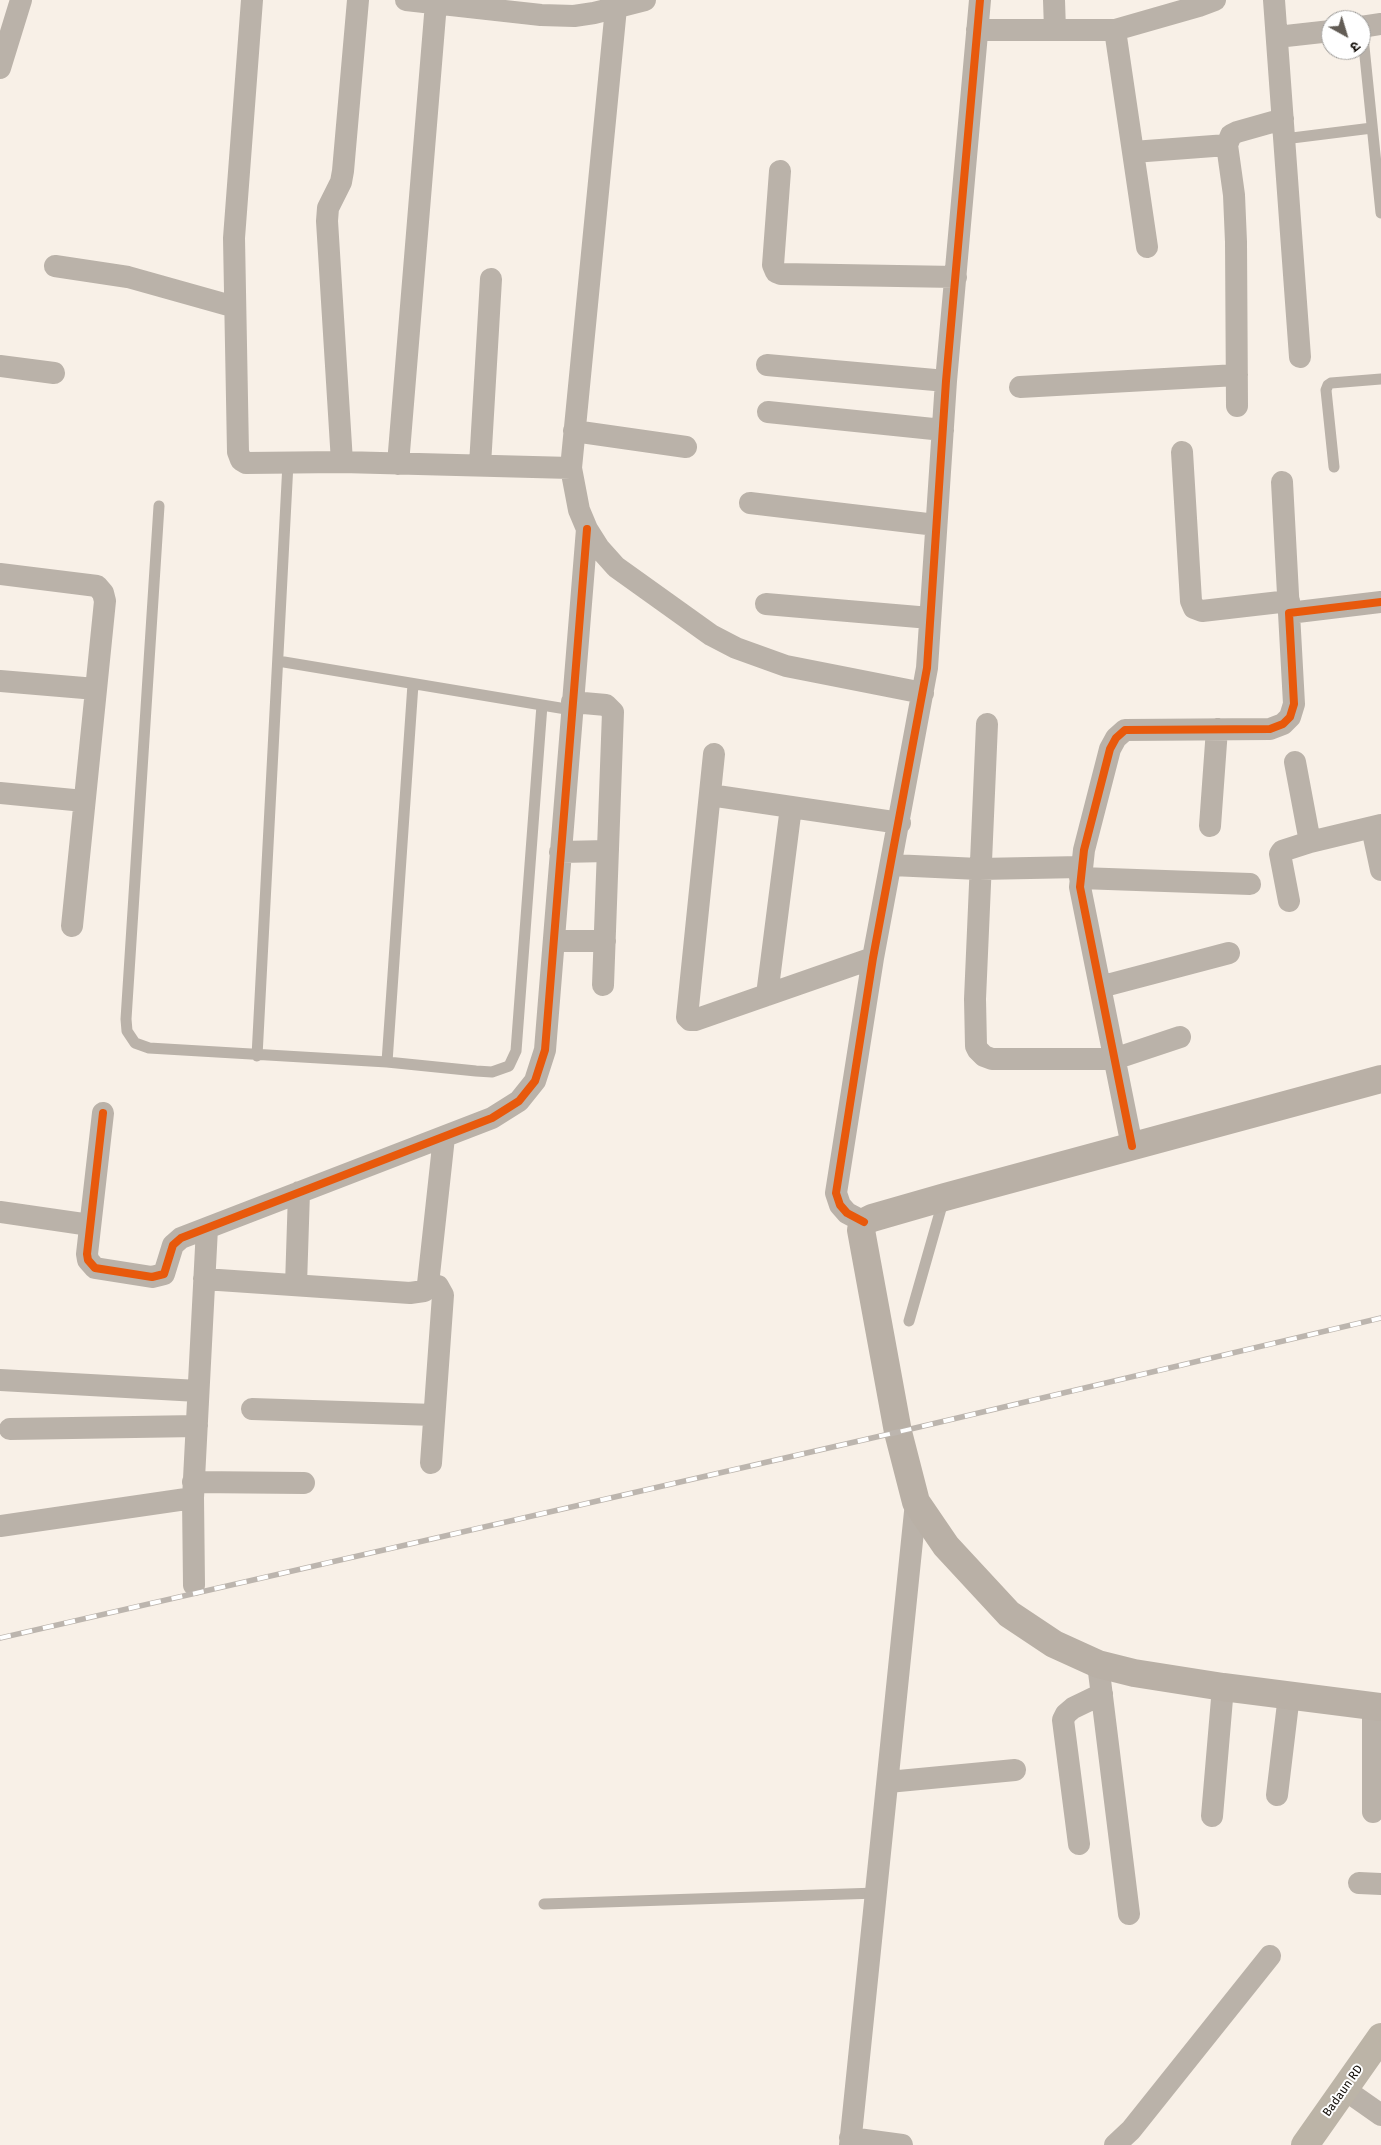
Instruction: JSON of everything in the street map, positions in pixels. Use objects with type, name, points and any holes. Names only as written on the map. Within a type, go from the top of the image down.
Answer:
[{"type":"main road","points":[[1377,1706],[1223,1687],[1134,1673],[1098,1664],[1054,1644],[1008,1614],[946,1546],[916,1502],[898,1432],[861,1230],[864,1222],[872,1218],[944,1196],[1381,1079]]},
{"type":"main road","name":"Badaun RD","points":[[1305,2145],[1381,2037]]},
{"type":"street","points":[[0,68],[21,0]]},
{"type":"street","points":[[252,0],[234,238],[238,452],[241,460],[246,463],[342,462],[571,468]]},
{"type":"street","points":[[342,462],[327,221],[328,208],[341,182],[344,170],[358,0]]},
{"type":"street","points":[[406,0],[449,3],[541,15],[574,16],[645,0]]},
{"type":"street","points":[[864,1222],[847,1213],[840,1204],[836,1193],[873,958],[900,823],[927,668],[946,381],[980,0]]},
{"type":"street","points":[[1054,0],[1055,30]]},
{"type":"street","points":[[1274,0],[1300,357]]},
{"type":"street","points":[[977,30],[1115,30],[1204,2]]},
{"type":"street","points":[[398,464],[449,3]]},
{"type":"street","points":[[616,8],[571,468],[579,510],[587,529],[599,548],[616,567],[711,635],[736,648],[786,666],[923,694]]},
{"type":"street","points":[[1115,30],[1147,247]]},
{"type":"street","points":[[1277,37],[1321,32]]},
{"type":"street","points":[[1237,406],[1236,223],[1230,156],[1227,145],[1231,135],[1237,132],[1283,129]]},
{"type":"street","points":[[1133,152],[1227,145]]},
{"type":"street","points":[[780,171],[773,265],[776,272],[781,274],[956,277]]},
{"type":"street","points":[[55,266],[128,277],[235,308]]},
{"type":"street","points":[[480,466],[491,279]]},
{"type":"street","points":[[767,365],[946,381]]},
{"type":"street","points":[[0,366],[54,373]]},
{"type":"street","points":[[1020,386],[1237,375]]},
{"type":"street","points":[[768,412],[943,430]]},
{"type":"street","points":[[574,431],[686,447]]},
{"type":"street","points":[[1182,452],[1190,601],[1194,608],[1202,611],[1381,602]]},
{"type":"street","points":[[1132,1146],[1080,888],[1080,873],[1110,749],[1116,738],[1125,730],[1270,729],[1283,724],[1290,717],[1294,704],[1282,482]]},
{"type":"street","points":[[750,503],[936,525]]},
{"type":"street","points":[[103,1113],[87,1254],[91,1265],[95,1268],[152,1277],[164,1274],[168,1255],[181,1238],[444,1137],[499,1114],[519,1101],[535,1081],[545,1050],[587,529]]},
{"type":"street","points":[[0,574],[97,586],[103,593],[105,601],[72,926]]},
{"type":"street","points":[[766,604],[930,618]]},
{"type":"street","points":[[0,681],[96,689]]},
{"type":"street","points":[[572,706],[606,705],[613,712],[603,985]]},
{"type":"street","points":[[987,724],[979,869],[975,999],[976,1046],[978,1050],[984,1056],[992,1059],[1114,1059],[1180,1037]]},
{"type":"street","points":[[1210,826],[1217,730]]},
{"type":"street","points":[[714,754],[687,1017],[690,1020],[695,1020],[873,958]]},
{"type":"street","points":[[1295,762],[1310,842]]},
{"type":"street","points":[[0,793],[84,801]]},
{"type":"street","points":[[710,795],[900,823]]},
{"type":"street","points":[[767,996],[792,807]]},
{"type":"street","points":[[1289,901],[1280,854],[1286,849],[1376,826],[1381,870]]},
{"type":"street","points":[[560,852],[608,851]]},
{"type":"street","points":[[892,865],[1080,873],[1250,884]]},
{"type":"street","points":[[554,941],[605,941]]},
{"type":"street","points":[[1100,987],[1229,953]]},
{"type":"street","points":[[204,1279],[410,1293],[424,1291],[428,1284],[444,1137]]},
{"type":"street","points":[[296,1286],[299,1192]]},
{"type":"street","points":[[0,1212],[90,1225]]},
{"type":"street","points":[[194,1585],[193,1490],[207,1228]]},
{"type":"street","points":[[428,1284],[438,1286],[443,1295],[431,1463]]},
{"type":"street","points":[[0,1380],[198,1392]]},
{"type":"street","points":[[252,1409],[434,1415]]},
{"type":"street","points":[[10,1428],[197,1426]]},
{"type":"street","points":[[0,1526],[193,1490],[304,1483]]},
{"type":"street","points":[[902,2145],[850,2142],[916,1502]]},
{"type":"street","points":[[1098,1664],[1129,1914]]},
{"type":"street","points":[[1212,1816],[1223,1687]]},
{"type":"street","points":[[1079,1844],[1063,1720],[1066,1714],[1073,1708],[1102,1694]]},
{"type":"street","points":[[1277,1795],[1289,1695]]},
{"type":"street","points":[[1373,1812],[1377,1706]]},
{"type":"street","points":[[888,1782],[1015,1770]]},
{"type":"street","points":[[1359,1883],[1381,1884]]},
{"type":"street","points":[[1115,2145],[1131,2130],[1270,1956]]},
{"type":"street","points":[[1344,2089],[1381,2115]]},
{"type":"lane","points":[[1369,60],[1372,128],[1381,214]]},
{"type":"lane","points":[[1283,129],[1372,128]]},
{"type":"lane","points":[[1334,467],[1326,390],[1328,385],[1331,383],[1381,379]]},
{"type":"lane","points":[[257,1056],[288,463]]},
{"type":"lane","points":[[159,506],[126,1018],[128,1031],[135,1043],[149,1048],[257,1056],[387,1062],[492,1072],[508,1066],[516,1050],[542,705]]},
{"type":"lane","points":[[278,661],[542,705],[572,706]]},
{"type":"lane","points":[[387,1062],[413,684]]},
{"type":"lane","points":[[909,1321],[944,1196]]},
{"type":"lane","points":[[544,1904],[877,1893]]},
{"type":"railway","points":[[0,1638],[898,1432],[1381,1318]]},
{"type":"cycle path","points":[[864,1222],[847,1213],[840,1205],[836,1193],[873,958],[927,668],[946,381],[980,0]]},
{"type":"cycle path","points":[[103,1113],[87,1254],[88,1260],[95,1268],[152,1277],[164,1274],[173,1245],[181,1238],[492,1118],[519,1101],[535,1081],[545,1050],[587,529]]},
{"type":"cycle path","points":[[1132,1146],[1080,887],[1084,850],[1110,749],[1116,738],[1125,730],[1270,729],[1283,724],[1290,717],[1294,704],[1289,613],[1381,602]]}]
